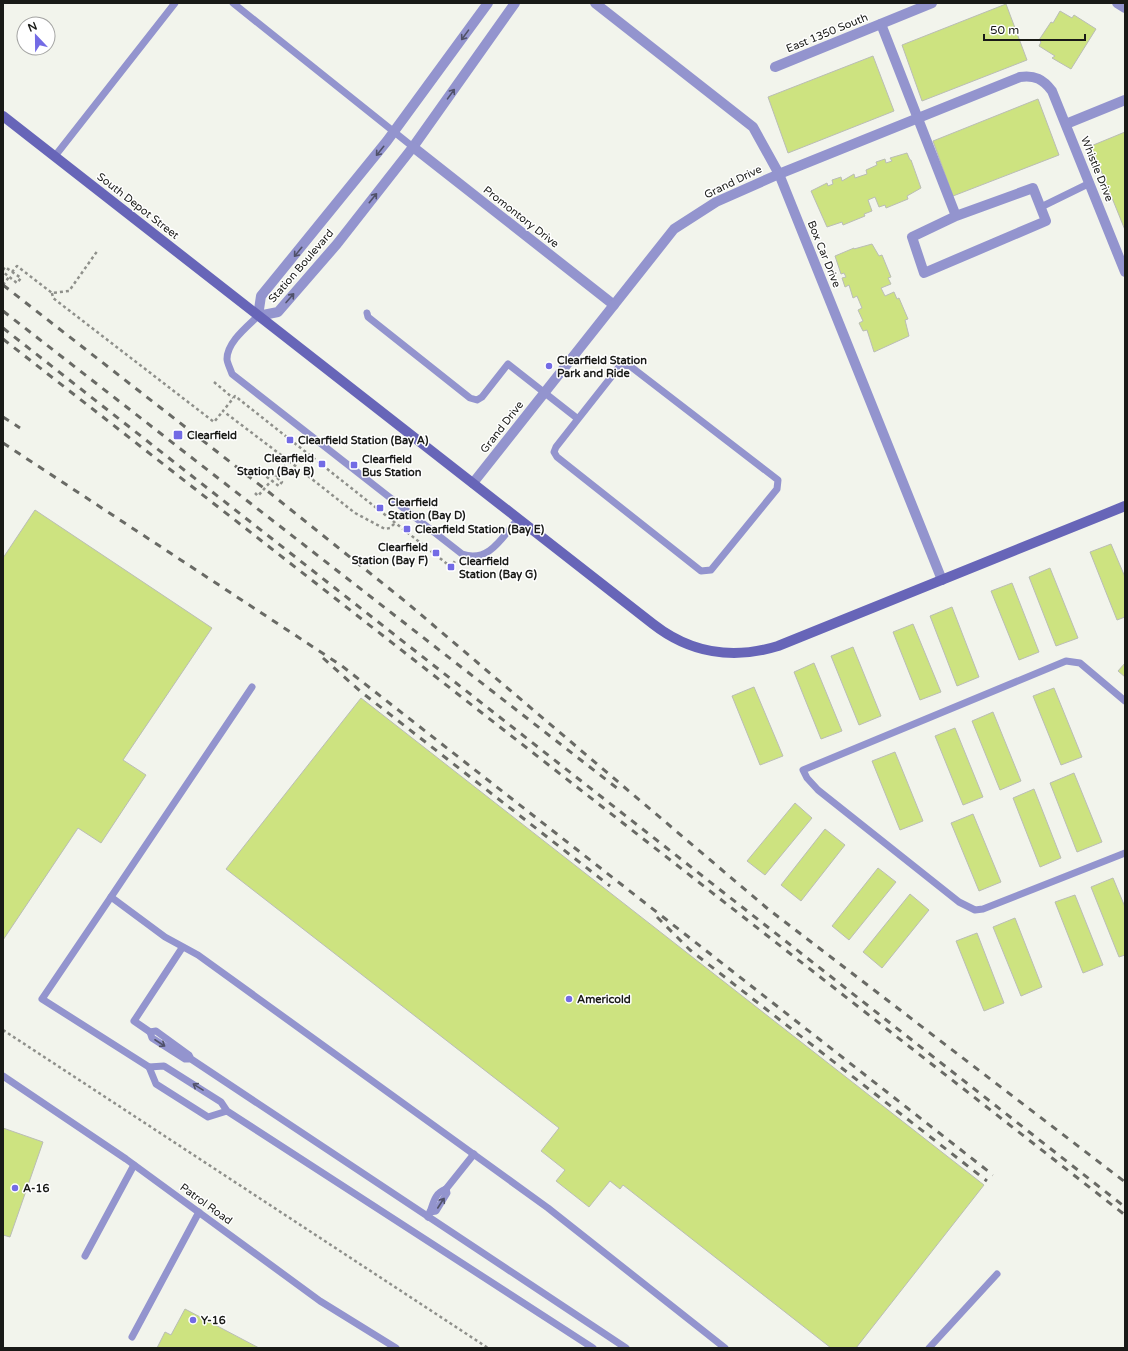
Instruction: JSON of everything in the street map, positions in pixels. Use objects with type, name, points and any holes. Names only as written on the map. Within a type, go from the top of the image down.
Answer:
[{"type":"street","name":"Station Boulevard","points":[[488,3],[394,132],[261,296],[258,316],[278,312],[337,244],[413,147],[515,3]]},
{"type":"street","name":"Box Car Drive","points":[[595,3],[753,127],[779,174],[942,580]]},
{"type":"street","name":"East 1350 South","points":[[775,67],[932,3]]},
{"type":"street","points":[[1117,3],[1125,8]]},
{"type":"street","points":[[881,24],[956,216]]},
{"type":"street","name":"Grand Drive","points":[[473,483],[674,229],[716,202],[779,174],[1020,77],[1030,76],[1040,79]]},
{"type":"street","name":"Whistle Drive","points":[[1040,79],[1052,92],[1125,272]]},
{"type":"street","points":[[1066,124],[1125,100]]},
{"type":"street","name":"South Depot Street","points":[[3,116],[663,632],[689,646],[720,653],[744,653],[778,646],[1125,506]]},
{"type":"street","name":"Promontory Drive","points":[[413,147],[614,305]]},
{"type":"street","points":[[1033,188],[1046,221],[924,272],[912,238],[956,216],[1033,188]]},
{"type":"lane","points":[[55,156],[175,3]]},
{"type":"lane","points":[[233,3],[413,147]]},
{"type":"lane","points":[[1041,207],[1090,183]]},
{"type":"lane","points":[[368,313],[368,316],[470,398],[477,400],[482,397],[508,364],[578,419]]},
{"type":"lane","points":[[258,316],[237,338],[230,348],[227,359],[232,374],[460,552],[471,556],[485,554],[495,546],[518,519]]},
{"type":"lane","points":[[623,365],[630,366],[778,480],[777,489],[712,570],[701,571],[557,457],[554,452],[556,447],[578,419],[619,368],[623,365]]},
{"type":"lane","points":[[1125,700],[1080,663],[1066,661],[803,770],[807,778],[818,790],[959,902],[975,910],[983,909],[1012,898],[1125,853]]},
{"type":"lane","points":[[227,1111],[208,1118],[156,1084],[149,1067],[42,999],[252,687]]},
{"type":"lane","points":[[111,897],[182,948],[204,960],[548,1208],[725,1348]]},
{"type":"lane","points":[[182,948],[134,1021],[150,1032],[156,1031],[189,1055],[191,1059],[429,1215],[626,1348]]},
{"type":"lane","points":[[149,1067],[164,1066],[221,1102],[227,1111],[593,1348]]},
{"type":"lane","name":"Patrol Road","points":[[3,1076],[134,1165],[320,1301],[396,1348]]},
{"type":"lane","points":[[429,1215],[436,1212],[447,1194],[446,1189],[474,1154]]},
{"type":"lane","points":[[85,1256],[134,1165]]},
{"type":"lane","points":[[132,1337],[199,1212]]},
{"type":"lane","points":[[929,1348],[997,1274]]},
{"type":"path","points":[[52,293],[69,291],[98,250]]},
{"type":"path","points":[[12,272],[17,266],[52,293],[53,298],[214,422],[233,398]]},
{"type":"path","points":[[5,267],[21,278],[17,283],[3,271],[5,267]]},
{"type":"path","points":[[3,285],[9,277]]},
{"type":"path","points":[[214,382],[233,398],[235,396],[270,423],[291,442],[451,567],[460,552]]},
{"type":"path","points":[[223,411],[355,513],[385,529],[390,528],[395,523]]},
{"type":"path","points":[[276,477],[289,461]]},
{"type":"path","points":[[268,470],[282,482],[279,486],[271,480],[264,475],[268,470]]},
{"type":"path","points":[[255,493],[258,496],[271,480]]},
{"type":"path","points":[[3,1030],[488,1348]]},
{"type":"building","points":[[1006,4],[1027,60],[922,101],[902,45]]},
{"type":"building","points":[[1060,11],[1072,18],[1074,15],[1096,29],[1071,69],[1052,58],[1055,56],[1039,46],[1041,42],[1039,40],[1051,22],[1053,23]]},
{"type":"building","points":[[873,56],[894,111],[788,153],[768,97]]},
{"type":"building","points":[[1038,99],[1059,155],[953,196],[933,141]]},
{"type":"building","points":[[1125,132],[1125,230],[1091,146]]},
{"type":"building","points":[[907,153],[921,188],[907,196],[908,199],[886,208],[885,205],[879,207],[875,197],[868,200],[872,211],[864,214],[865,216],[843,225],[842,222],[827,227],[811,191],[827,183],[828,186],[833,184],[832,180],[841,177],[842,181],[854,174],[855,178],[867,174],[866,170],[877,165],[876,162],[885,159],[886,163],[892,161],[890,158]]},
{"type":"building","points":[[872,244],[879,256],[882,255],[891,277],[888,278],[891,284],[881,288],[885,296],[894,292],[897,299],[899,298],[908,319],[905,320],[909,336],[874,352],[867,330],[863,331],[859,323],[863,321],[858,310],[862,308],[857,296],[853,298],[849,285],[845,287],[842,278],[846,277],[844,273],[841,274],[835,256],[854,248]]},
{"type":"building","points":[[35,510],[212,628],[123,760],[146,775],[101,843],[78,828],[3,940],[3,558]]},
{"type":"building","points":[[1111,544],[1125,577],[1125,617],[1117,620],[1090,552]]},
{"type":"building","points":[[1050,568],[1078,638],[1056,646],[1029,577]]},
{"type":"building","points":[[1012,583],[1039,652],[1019,660],[991,591]]},
{"type":"building","points":[[952,607],[979,677],[957,686],[930,616]]},
{"type":"building","points":[[913,624],[941,692],[920,700],[893,632]]},
{"type":"building","points":[[853,647],[881,716],[859,725],[831,656]]},
{"type":"building","points":[[814,663],[842,731],[821,739],[794,672]]},
{"type":"building","points":[[1125,663],[1125,677],[1118,671]]},
{"type":"building","points":[[754,687],[783,756],[760,765],[732,696]]},
{"type":"building","points":[[1054,688],[1082,757],[1061,765],[1033,696]]},
{"type":"building","name":"Americold","points":[[361,698],[984,1185],[856,1348],[831,1348],[623,1185],[620,1189],[610,1181],[589,1207],[556,1181],[565,1170],[541,1151],[559,1128],[226,869]]},
{"type":"building","points":[[993,712],[1021,781],[1000,790],[972,721]]},
{"type":"building","points":[[955,728],[983,797],[963,805],[935,736]]},
{"type":"building","points":[[895,752],[923,821],[900,830],[872,761]]},
{"type":"building","points":[[1074,773],[1102,842],[1077,852],[1050,783]]},
{"type":"building","points":[[1034,789],[1061,858],[1040,867],[1013,798]]},
{"type":"building","points":[[795,803],[812,818],[765,875],[747,861]]},
{"type":"building","points":[[973,814],[1001,882],[979,891],[951,823]]},
{"type":"building","points":[[825,829],[845,845],[801,901],[781,885]]},
{"type":"building","points":[[878,868],[896,882],[849,940],[832,926]]},
{"type":"building","points":[[1113,878],[1125,907],[1125,955],[1119,957],[1091,887]]},
{"type":"building","points":[[910,894],[929,910],[882,968],[863,952]]},
{"type":"building","points":[[1075,895],[1103,965],[1083,973],[1055,902]]},
{"type":"building","points":[[1015,918],[1042,987],[1021,996],[993,927]]},
{"type":"building","points":[[977,933],[1004,1003],[984,1011],[956,941]]},
{"type":"building","name":"A-16","points":[[3,1128],[43,1142],[10,1237],[3,1235]]},
{"type":"building","name":"Y-16","points":[[185,1309],[259,1348],[157,1348],[165,1332],[171,1335]]},
{"type":"railway","points":[[3,285],[270,493],[406,602],[768,909],[1125,1182]]},
{"type":"railway","points":[[3,311],[622,792]]},
{"type":"railway","points":[[3,328],[1125,1207]]},
{"type":"railway","points":[[3,339],[1125,1215]]},
{"type":"railway","points":[[3,417],[20,428]]},
{"type":"railway","points":[[3,443],[342,666],[993,1175]]},
{"type":"railway","points":[[323,658],[360,691],[610,886]]},
{"type":"railway","points":[[657,917],[690,950],[987,1181]]},
{"type":"place","name":"Clearfield Station Park and Ride","points":[[549,366]]},
{"type":"place","name":"Clearfield","points":[[178,435]]},
{"type":"place","name":"Clearfield Station (Bay A)","points":[[290,440]]},
{"type":"place","name":"Clearfield Station (Bay B)","points":[[322,464]]},
{"type":"place","name":"Clearfield Bus Station","points":[[354,465]]},
{"type":"place","name":"Clearfield Station (Bay D)","points":[[380,508]]},
{"type":"place","name":"Clearfield Station (Bay E)","points":[[407,529]]},
{"type":"place","name":"Clearfield Station (Bay F)","points":[[436,553]]},
{"type":"place","name":"Clearfield Station (Bay G)","points":[[451,567]]},
{"type":"place","name":"Americold","points":[[569,999]]},
{"type":"place","name":"A-16","points":[[15,1188]]},
{"type":"place","name":"Y-16","points":[[193,1320]]}]
